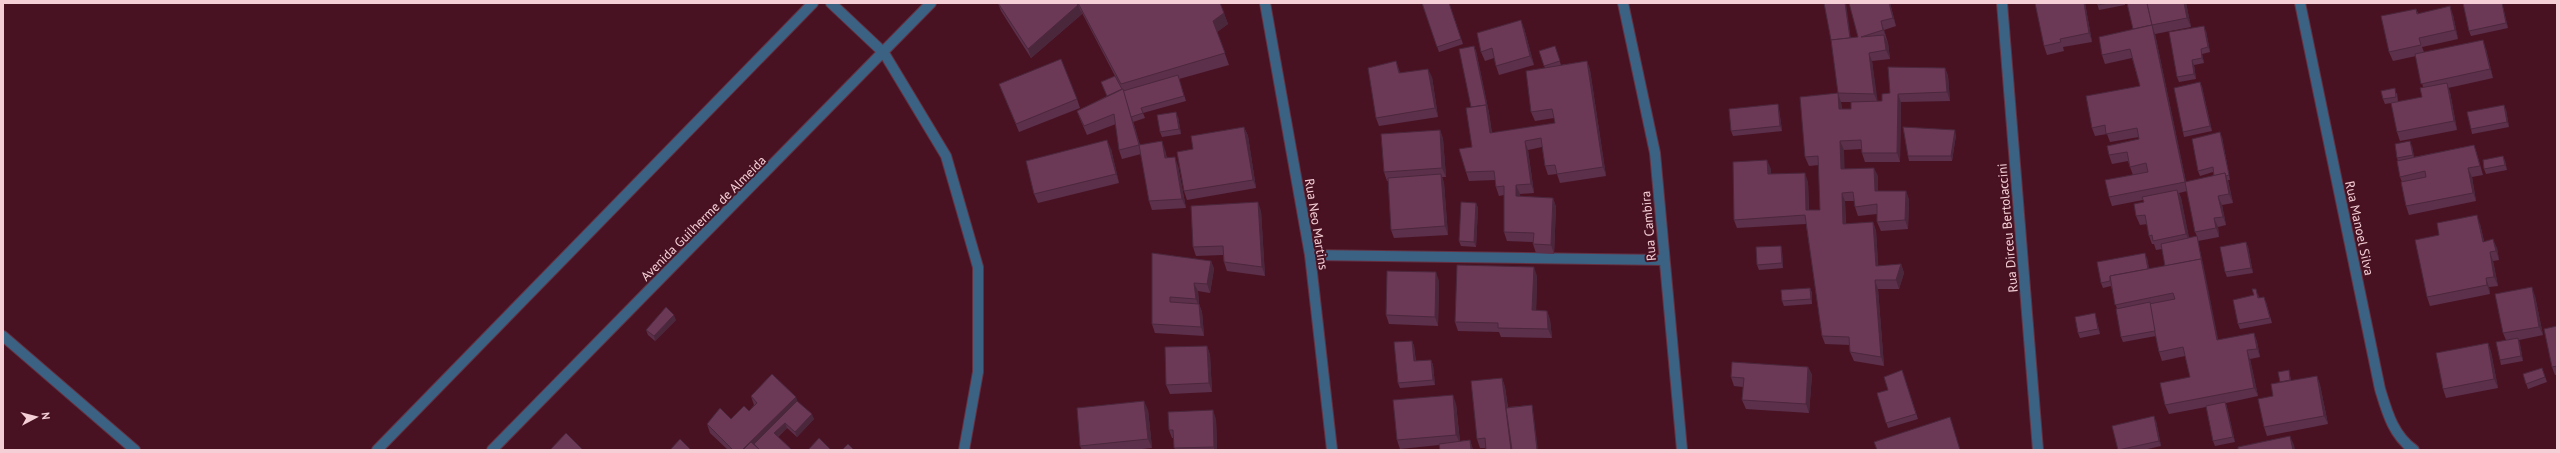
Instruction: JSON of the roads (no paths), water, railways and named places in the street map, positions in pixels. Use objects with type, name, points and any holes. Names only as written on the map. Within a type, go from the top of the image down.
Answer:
[{"type":"street","points":[[377,450],[813,3]]},
{"type":"street","points":[[831,3],[884,53],[946,156],[978,267],[978,372],[964,450]]},
{"type":"street","name":"Avenida Guilherme de Almeida","points":[[492,450],[884,53],[931,3]]},
{"type":"street","name":"Rua Neo Martins","points":[[1265,3],[1310,255],[1332,450]]},
{"type":"street","name":"Rua Cambira","points":[[1623,3],[1655,153],[1682,450]]},
{"type":"street","name":"Rua Dirceu Bertolaccini","points":[[2002,3],[2038,450]]},
{"type":"street","name":"Rua Manoel Silva","points":[[2300,3],[2380,389],[2389,419],[2398,434],[2414,450]]},
{"type":"street","points":[[1310,255],[1664,260]]},
{"type":"street","points":[[3,336],[135,450]]}]
